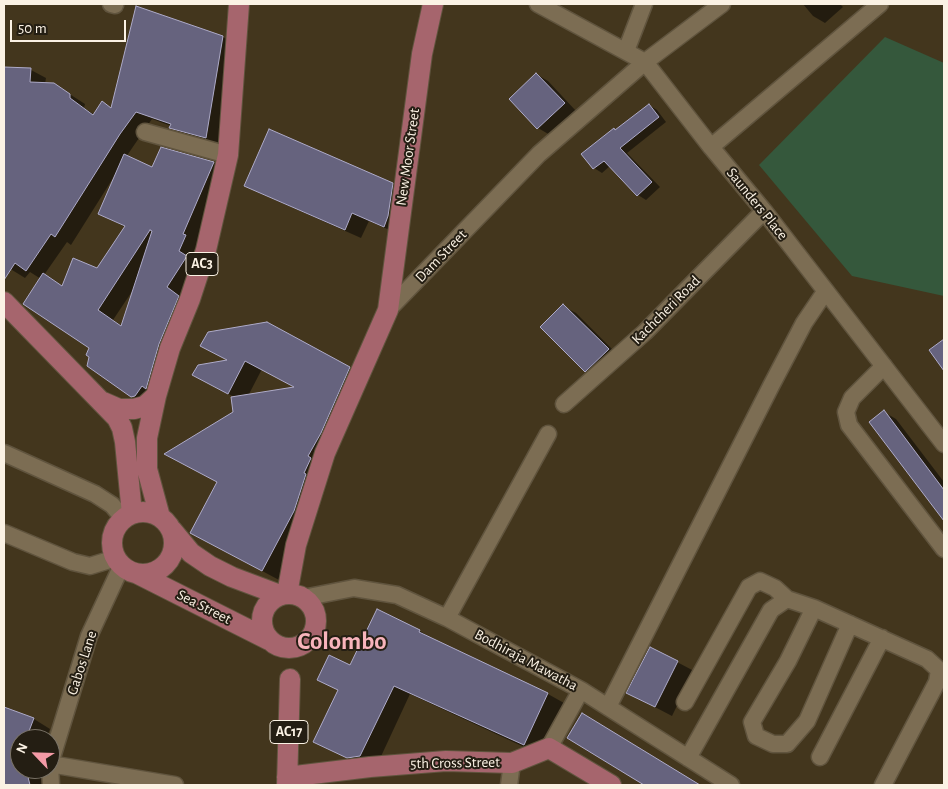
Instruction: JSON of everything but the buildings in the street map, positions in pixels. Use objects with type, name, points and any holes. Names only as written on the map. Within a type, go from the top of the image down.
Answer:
[{"type":"main road","name":"AC3","points":[[166,524],[148,469],[147,438],[156,396],[170,348],[190,299],[206,250],[228,155],[239,4]]},
{"type":"main road","name":"New Moor Street","points":[[388,310],[422,54],[433,4]]},
{"type":"main road","points":[[4,302],[117,418],[122,428],[130,484],[128,517]]},
{"type":"main road","name":"Dam Street","points":[[290,596],[296,545],[325,453],[388,310]]},
{"type":"main road","points":[[100,400],[119,409],[134,409],[145,406],[156,396]]},
{"type":"main road","points":[[166,524],[174,539],[174,549],[165,565],[157,571],[148,574],[125,566],[112,540],[115,531],[128,517],[143,512],[166,524],[191,553],[210,566],[232,577],[290,596],[310,603],[316,619],[312,636],[306,642],[284,645],[262,626],[262,618],[269,602],[290,596]]},
{"type":"main road","name":"Sea Street","points":[[125,566],[284,645]]},
{"type":"main road","name":"AC17","points":[[284,645],[290,679],[287,781]]},
{"type":"main road","points":[[549,748],[611,785]]},
{"type":"main road","name":"5th Cross Street","points":[[287,781],[370,767],[446,761],[512,763],[549,748]]},
{"type":"street","name":"Saunders Place","points":[[538,4],[645,62],[764,211],[944,444]]},
{"type":"street","points":[[626,51],[644,4]]},
{"type":"street","name":"Dam Street","points":[[388,310],[539,154],[645,62],[722,4]]},
{"type":"street","points":[[711,147],[880,4]]},
{"type":"street","points":[[145,132],[228,155]]},
{"type":"street","name":"Kachcheri Road","points":[[564,404],[645,332],[764,211]]},
{"type":"street","points":[[608,707],[770,386],[804,323],[825,292]]},
{"type":"street","points":[[884,366],[852,398],[846,412],[849,425],[944,548]]},
{"type":"street","points":[[448,618],[548,434]]},
{"type":"street","points":[[4,453],[95,494],[128,517]]},
{"type":"street","points":[[4,533],[73,562],[90,566],[125,566]]},
{"type":"street","name":"Gabos Lane","points":[[60,731],[89,636],[125,566]]},
{"type":"street","points":[[685,702],[749,587],[760,581],[775,588],[787,598],[814,608],[927,659],[939,670],[937,682],[883,785]]},
{"type":"street","name":"Bodhiraja Mawatha","points":[[290,596],[354,588],[397,595],[448,618],[582,690],[731,785]]},
{"type":"street","points":[[688,758],[771,610],[787,598]]},
{"type":"street","points":[[814,608],[788,661],[752,722],[756,736],[773,744],[788,744],[807,721],[850,624]]},
{"type":"street","points":[[820,757],[882,638]]},
{"type":"street","points":[[549,748],[582,690]]},
{"type":"street","points":[[508,785],[512,763]]},
{"type":"street","points":[[60,766],[174,785]]},
{"type":"green space","points":[[885,37],[944,63],[944,296],[852,276],[759,165]]},
{"type":"district","name":"Colombo","points":[[342,641]]}]
